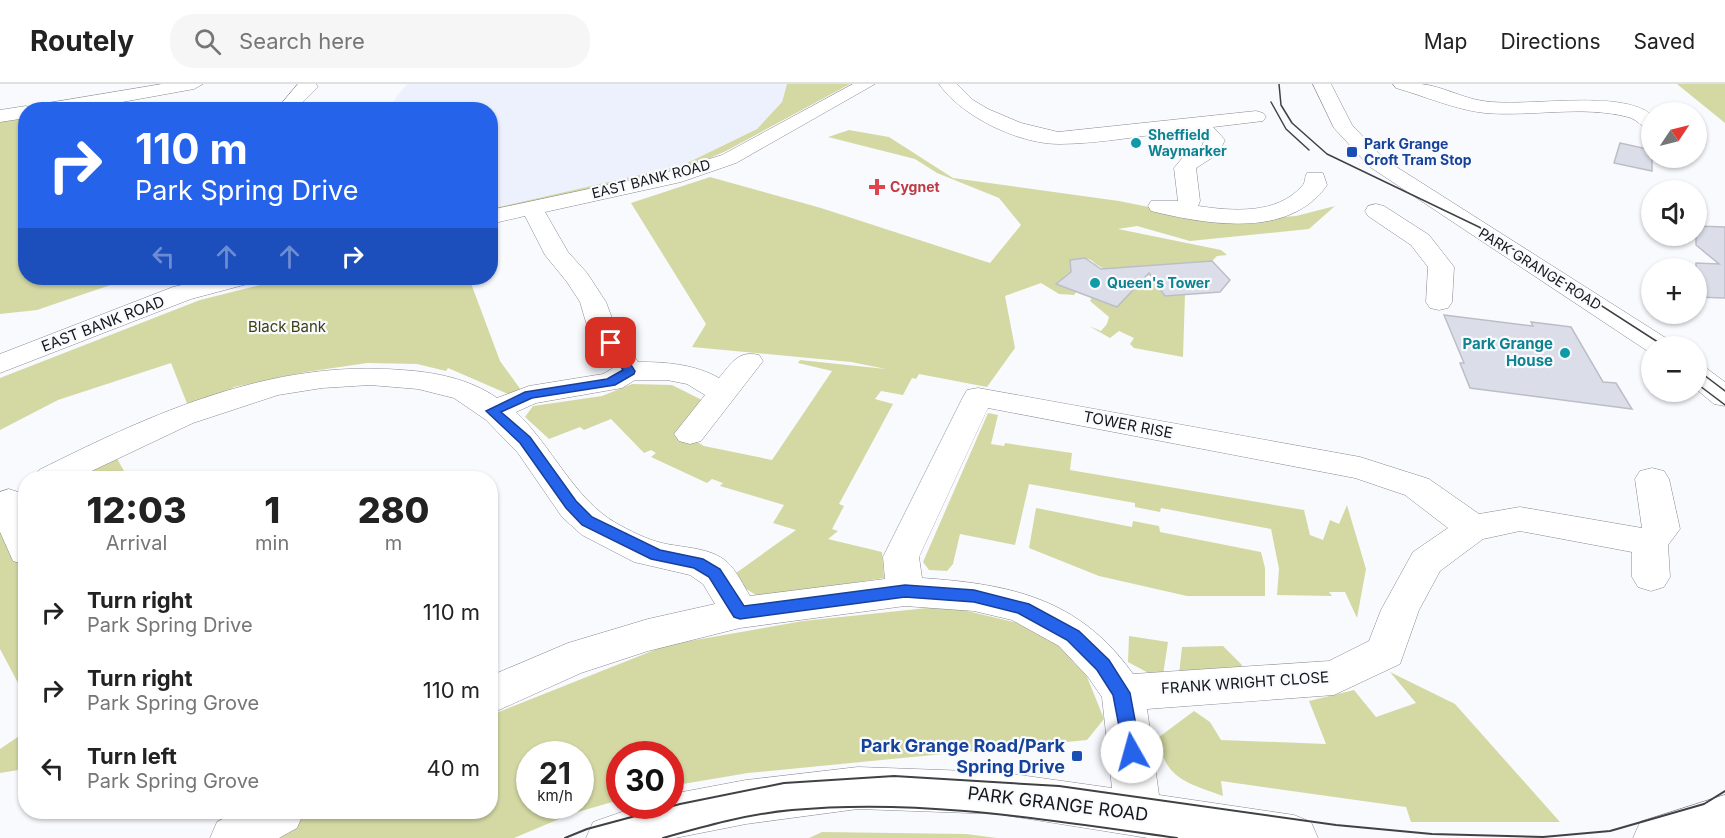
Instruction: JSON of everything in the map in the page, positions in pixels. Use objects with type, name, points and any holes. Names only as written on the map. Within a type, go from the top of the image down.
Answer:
[{"type":"street","points":[[88,102],[190,84]]},
{"type":"street","points":[[292,102],[299,93],[309,87],[307,84]]},
{"type":"street","name":"EAST BANK ROAD","points":[[498,215],[673,177],[729,159],[866,84]]},
{"type":"street","points":[[948,84],[954,94],[974,108],[1040,136],[1079,137],[1257,117]]},
{"type":"street","name":"PARK GRANGE ROAD","points":[[1322,84],[1333,113],[1343,129],[1377,163],[1420,194],[1643,336]]},
{"type":"street","points":[[1402,84],[1482,106],[1524,109],[1591,106],[1637,112],[1641,115]]},
{"type":"street","points":[[0,116],[18,113]]},
{"type":"street","points":[[1184,211],[1189,201],[1185,168],[1191,160],[1211,150],[1215,140],[1196,123]]},
{"type":"street","points":[[1159,206],[1227,217],[1268,213],[1293,205],[1307,196],[1316,182],[1291,181]]},
{"type":"street","points":[[1420,194],[1372,213],[1420,240],[1441,267],[1439,302]]},
{"type":"street","points":[[532,208],[557,255],[578,278],[593,302],[602,329],[629,371]]},
{"type":"street","name":"EAST BANK ROAD","points":[[0,364],[182,293],[214,285]]},
{"type":"street","points":[[690,434],[749,361]]},
{"type":"street","points":[[492,411],[529,395],[610,382],[629,371],[667,371],[696,376],[724,393]]},
{"type":"street","points":[[65,471],[141,433],[199,409],[262,392],[337,378],[395,377],[429,382],[478,399],[525,440],[571,504],[587,521],[656,555],[698,563],[715,573],[740,613]]},
{"type":"street","points":[[1707,383],[1725,397]]},
{"type":"street","name":"TOWER RISE","points":[[905,591],[901,557],[978,397],[1360,468],[1417,487],[1473,528]]},
{"type":"street","name":"FRANK WRIGHT CLOSE","points":[[1122,693],[1334,678],[1386,652],[1400,610],[1425,562],[1473,528],[1520,519],[1651,559],[1662,529],[1652,479]]},
{"type":"street","points":[[11,500],[12,517],[18,532]]},
{"type":"street","points":[[498,692],[568,660],[648,635],[740,613],[905,591],[974,596],[1023,608],[1073,635],[1103,665],[1122,693],[1130,730],[1138,813]]},
{"type":"street","name":"PARK GRANGE ROAD","points":[[610,838],[677,815],[746,802],[858,788],[998,794],[1294,838]]},
{"type":"street","points":[[1657,838],[1716,822],[1725,817]]},
{"type":"street","points":[[234,838],[268,819]]},
{"type":"shaded area","points":[[407,84],[787,84],[782,102],[757,129],[683,165],[498,209],[498,102],[392,102]]},
{"type":"green space","points":[[787,84],[850,84],[726,151],[694,165],[498,211],[498,207],[683,165],[757,129],[782,102]]},
{"type":"green space","points":[[1677,84],[1725,84],[1725,123],[1707,108],[1707,102],[1699,102]]},
{"type":"green space","points":[[18,116],[18,285],[110,285],[37,310],[0,314],[0,119]]},
{"type":"green space","points":[[849,130],[889,137],[953,178],[1119,201],[1218,221],[1296,216],[1335,206],[1309,229],[1190,241],[1137,226],[1118,229],[1221,250],[1227,255],[1217,256],[1212,261],[1150,276],[1119,274],[1104,269],[1085,258],[1070,262],[1070,268],[1080,272],[1057,284],[1077,291],[1074,295],[1059,294],[1041,283],[1005,296],[1015,348],[987,387],[919,374],[916,379],[912,378],[903,395],[881,391],[875,399],[893,404],[839,504],[844,506],[832,529],[838,531],[828,539],[882,552],[884,578],[759,597],[729,578],[796,530],[773,523],[784,505],[720,486],[723,483],[712,479],[707,483],[651,457],[656,453],[651,450],[644,453],[611,419],[584,430],[580,427],[549,439],[525,417],[533,406],[602,396],[632,384],[672,385],[704,401],[682,433],[704,446],[772,460],[832,371],[798,363],[800,360],[886,369],[851,362],[692,347],[706,324],[631,203],[710,177],[821,208],[990,263],[1021,225],[999,198],[937,173],[915,159],[828,137]]},
{"type":"green space","points":[[1137,279],[1153,279],[1165,296],[1185,294],[1183,357],[1134,348],[1130,344],[1134,338],[1119,331],[1110,338],[1089,326],[1101,331],[1109,317],[1090,301],[1092,297],[1117,307],[1132,291],[1129,287]]},
{"type":"green space","name":"Black Bank","points":[[260,285],[472,285],[500,361],[521,390],[508,394],[448,368],[446,371],[417,364],[367,363],[306,372],[234,387],[219,397],[188,406],[171,363],[58,400],[0,430],[0,378],[200,300]]},
{"type":"green space","points":[[988,413],[998,415],[991,444],[1004,446],[1005,443],[1072,453],[1070,470],[1304,510],[1310,535],[1323,540],[1330,520],[1339,524],[1347,505],[1366,569],[1357,618],[1345,592],[1329,592],[1332,596],[1277,595],[1279,569],[1271,529],[1161,508],[1160,512],[1135,507],[1135,503],[1029,484],[1015,545],[960,534],[953,564],[947,571],[929,570],[923,562]]},
{"type":"green space","points":[[115,455],[124,471],[91,471]]},
{"type":"green space","points":[[1036,508],[1132,527],[1133,521],[1159,526],[1160,532],[1261,552],[1265,568],[1265,596],[1187,596],[1099,576],[1029,548]]},
{"type":"green space","points":[[18,520],[18,683],[0,649],[0,532]]},
{"type":"green space","points":[[946,606],[1018,623],[1079,657],[1104,719],[1087,740],[748,773],[684,784],[684,741],[606,741],[606,804],[594,807],[594,741],[516,741],[516,819],[559,819],[514,838],[258,838],[292,819],[498,819],[498,712],[667,645],[803,621]]},
{"type":"green space","points":[[1129,636],[1168,642],[1163,675],[1154,676],[1128,662]]},
{"type":"green space","points":[[1223,646],[1242,665],[1240,670],[1179,674],[1182,647]]},
{"type":"green space","points":[[1390,672],[1455,704],[1560,822],[1411,822],[1406,807],[1221,781],[1223,796],[1188,783],[1179,777],[1172,771],[1161,751],[1159,737],[1194,711],[1210,722],[1221,740],[1326,744],[1309,701],[1354,690],[1376,717],[1416,703]]},
{"type":"green space","points":[[18,737],[18,770],[0,773],[0,749]]},
{"type":"green space","points":[[822,832],[966,834],[997,838],[809,838]]},
{"type":"building","points":[[1620,143],[1641,148],[1641,168],[1652,168],[1652,171],[1614,163]]},
{"type":"building","points":[[1707,226],[1725,227],[1725,298],[1707,297],[1707,263],[1719,264],[1697,246],[1707,246]]},
{"type":"building","name":"Queen's Tower","points":[[1085,258],[1101,269],[1212,261],[1230,280],[1220,292],[1165,296],[1149,273],[1117,307],[1056,284],[1071,272],[1070,260]]},
{"type":"building","name":"Park Grange House","points":[[1444,315],[1533,326],[1531,322],[1571,327],[1603,382],[1616,383],[1632,409],[1470,388],[1460,363],[1464,363]]},
{"type":"tram line","points":[[1279,84],[1281,105],[1292,123],[1327,154],[1479,227],[1648,336]]},
{"type":"tram line","points":[[1271,102],[1286,129],[1309,150]]},
{"type":"tram line","points":[[1707,377],[1725,391]]},
{"type":"tram line","points":[[1707,391],[1725,405]]},
{"type":"tram line","points":[[565,838],[587,829],[680,804],[784,783],[894,776],[1059,786],[1336,825],[1432,834],[1543,837],[1610,831],[1704,804],[1725,791]]},
{"type":"tram line","points":[[663,838],[759,814],[840,807],[889,807],[985,813],[1177,838]]},
{"type":"place","name":"Sheffield Waymarker","points":[[1136,143]]},
{"type":"place","name":"Park Grange Croft Tram Stop","points":[[1352,152]]},
{"type":"place","name":"Cygnet","points":[[877,187]]},
{"type":"place","name":"Queen's Tower","points":[[1095,283]]},
{"type":"place","name":"Park Grange House","points":[[1565,353]]},
{"type":"place","name":"Park Grange Road/Park Spring Drive","points":[[1077,756]]},
{"type":"route","points":[[611,343],[629,371],[610,382],[529,395],[508,402],[492,411],[505,420],[525,440],[571,504],[587,521],[617,538],[656,555],[698,563],[715,573],[740,613],[905,591],[974,596],[998,600],[1023,608],[1073,635],[1103,665],[1122,693],[1132,752]]}]
